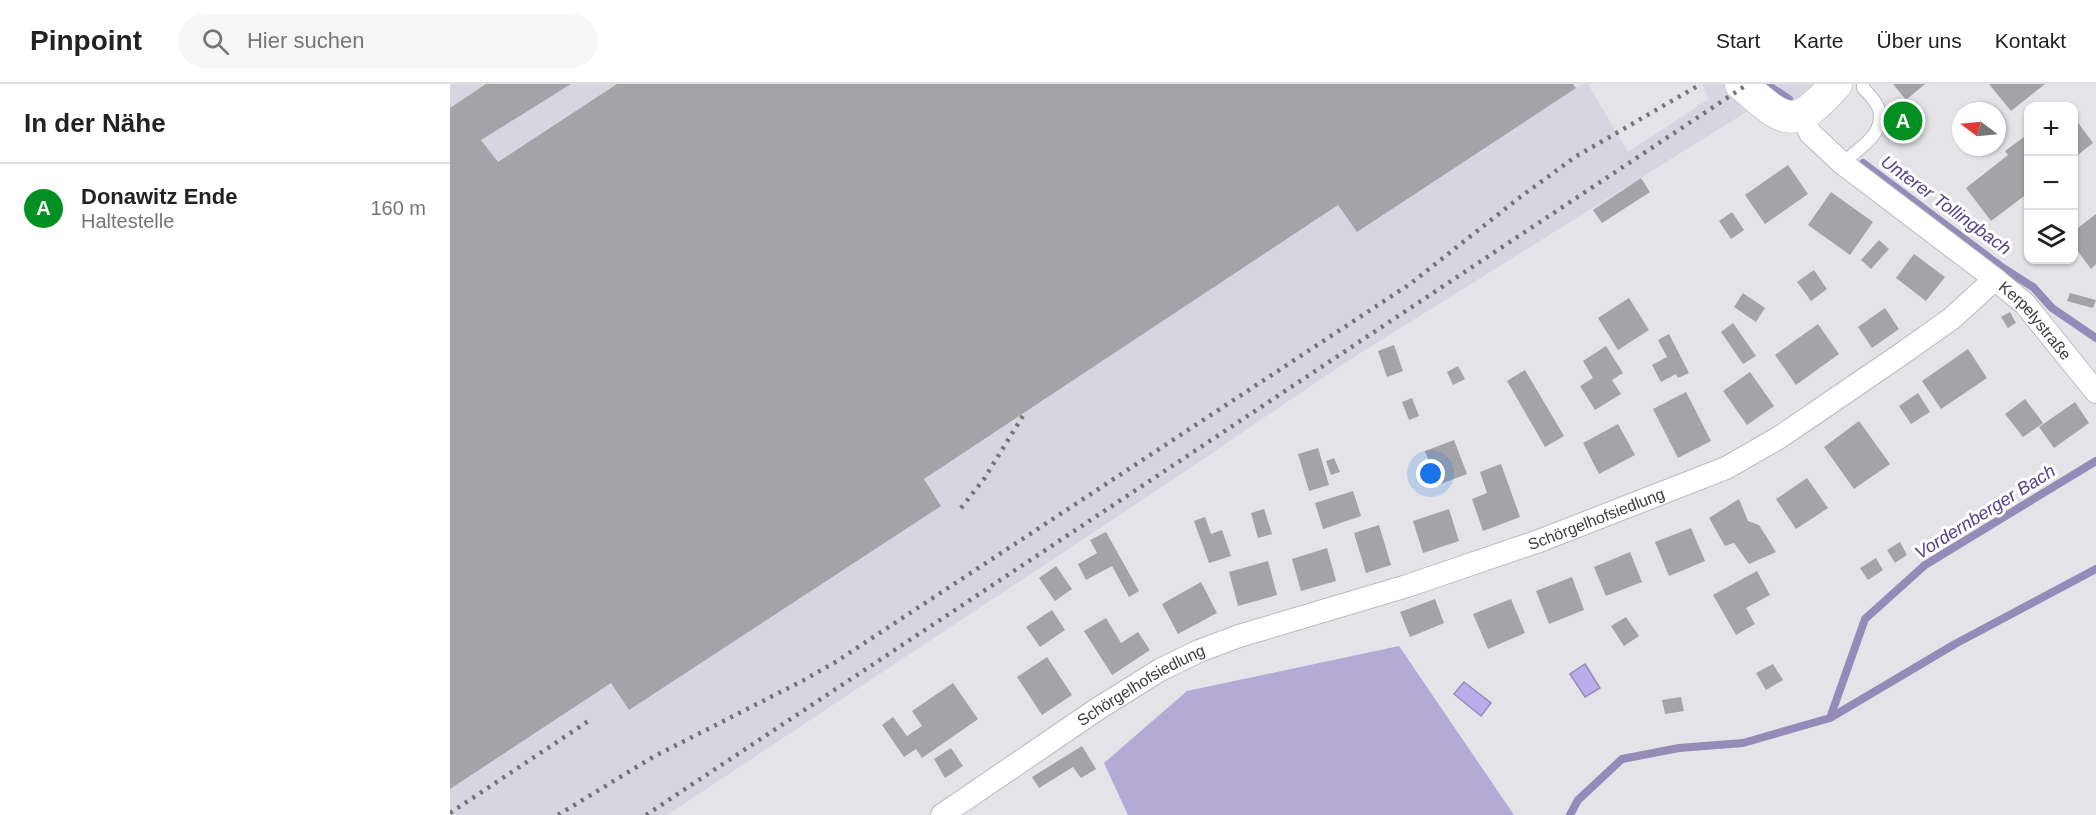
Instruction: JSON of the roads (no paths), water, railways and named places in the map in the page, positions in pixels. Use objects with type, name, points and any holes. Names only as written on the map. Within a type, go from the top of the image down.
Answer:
[{"type":"main road","points":[[1741,84],[1761,103],[1778,114],[1792,117],[1802,115],[1816,107],[1836,84]]},
{"type":"street","points":[[1802,115],[1810,133],[1842,163],[1995,279]]},
{"type":"street","name":"Kerpelystraße","points":[[1995,279],[2025,304],[2096,392]]},
{"type":"street","name":"Schörgelhofsiedlung","points":[[951,812],[1099,708],[1160,670],[1199,651],[1239,636],[1407,586],[1539,541],[1726,468],[1780,437],[1900,355],[1951,319],[1995,279]]},
{"type":"lane","points":[[1842,163],[1866,143],[1877,130],[1881,118],[1878,104],[1863,88],[1863,84]]},
{"type":"waterway","name":"Unterer Tollingbach","points":[[1769,86],[1789,99]]},
{"type":"waterway","name":"Unterer Tollingbach","points":[[1863,163],[2003,268],[2033,287],[2052,308],[2096,338]]},
{"type":"waterway","name":"Vordernberger Bach","points":[[1570,815],[1578,800],[1622,759],[1679,748],[1743,743],[1830,718],[1865,619],[1925,565],[2096,461]]},
{"type":"waterway","points":[[1830,718],[1955,644],[2096,569]]},
{"type":"railway","points":[[558,815],[653,757],[837,661],[1410,284],[1575,157],[1701,84]]},
{"type":"railway","points":[[646,815],[1748,84]]},
{"type":"railway","points":[[961,508],[984,479],[1024,414]]},
{"type":"railway","points":[[450,813],[590,720]]},
{"type":"place","name":"Donawitz Ende","points":[[1903,121]]}]
